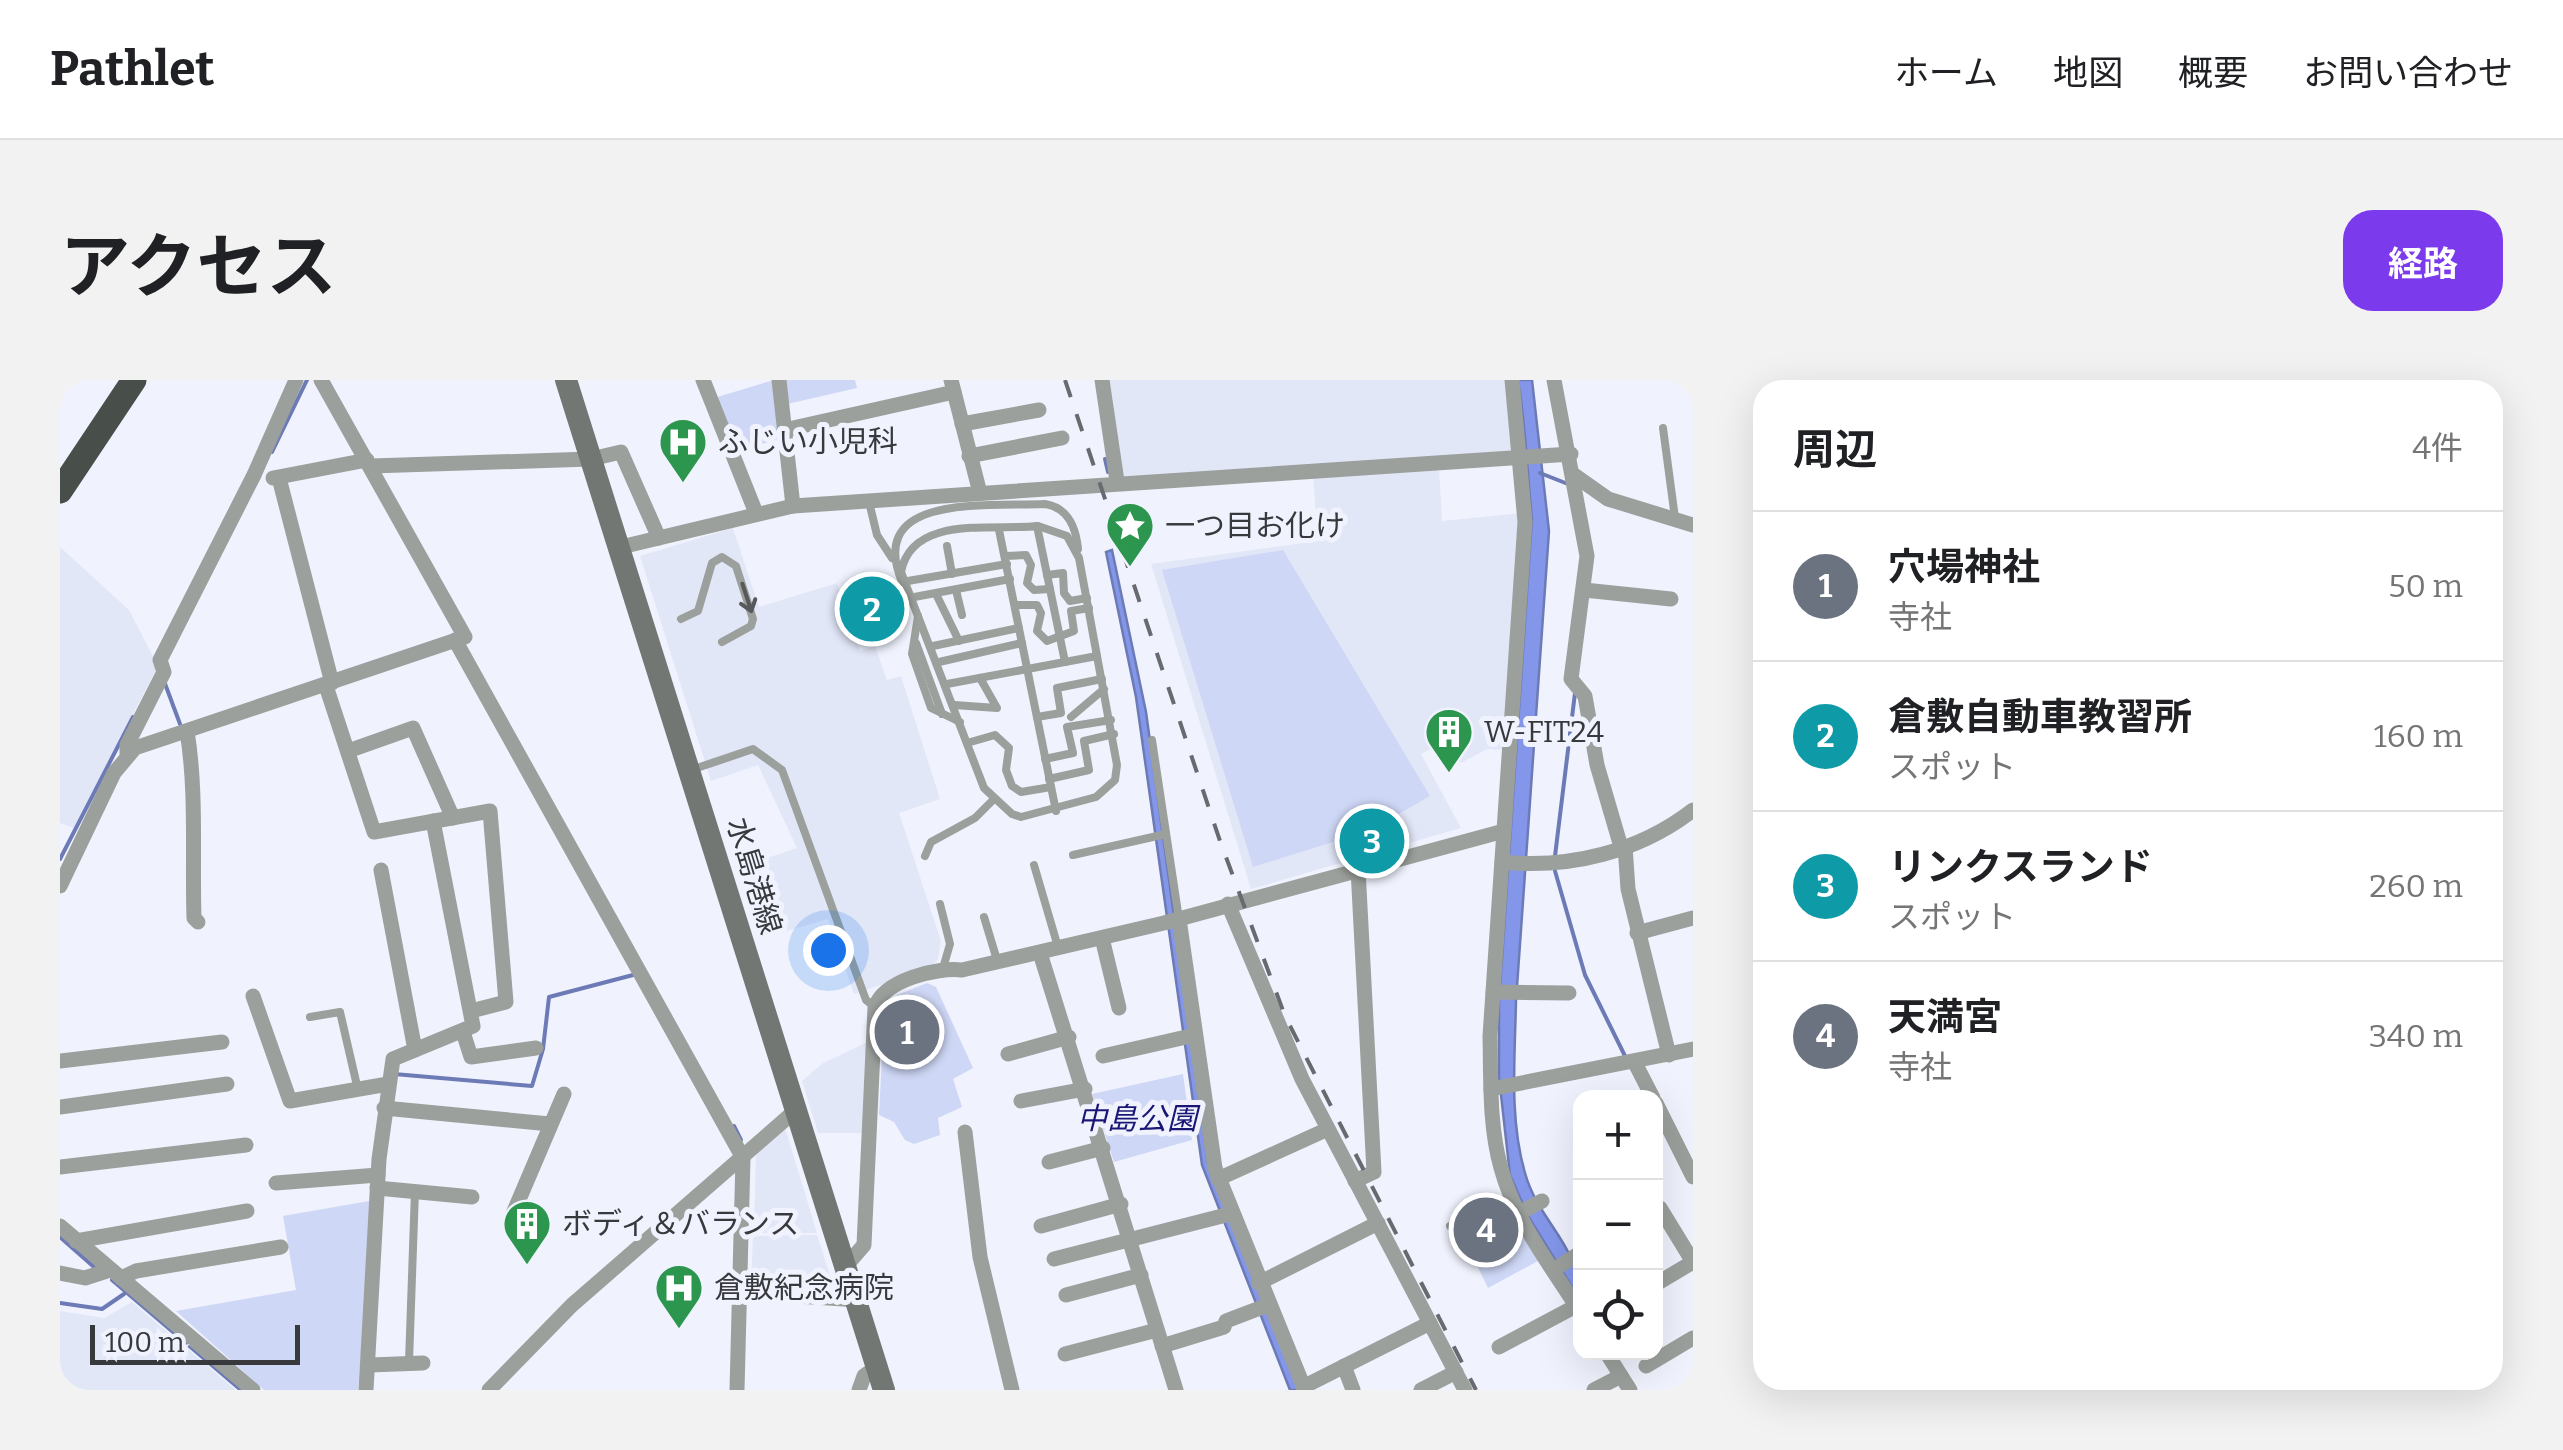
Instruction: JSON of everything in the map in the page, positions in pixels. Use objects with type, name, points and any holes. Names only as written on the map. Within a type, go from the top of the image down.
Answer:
[{"type":"highway","points":[[60,491],[134,380]]},
{"type":"main road","name":"水島港線","points":[[566,380],[881,1379]]},
{"type":"street","points":[[60,886],[164,672],[160,660],[263,476],[296,380]]},
{"type":"street","points":[[321,380],[742,1158],[745,1296],[737,1390]]},
{"type":"street","points":[[702,380],[756,513]]},
{"type":"street","points":[[779,380],[793,506]]},
{"type":"street","points":[[918,380],[922,398]]},
{"type":"street","points":[[1102,380],[1112,482]]},
{"type":"street","points":[[1512,380],[1525,522],[1496,993],[1495,1089],[1500,1167],[1519,1209],[1573,1300]]},
{"type":"street","points":[[1554,380],[1571,454],[1586,556],[1577,685],[1623,847],[1637,933],[1670,1054]]},
{"type":"street","points":[[784,430],[922,398],[955,384],[980,493]]},
{"type":"street","points":[[962,424],[1039,410]]},
{"type":"street","points":[[969,456],[1062,438]]},
{"type":"street","points":[[263,476],[365,462],[591,459],[621,452],[659,538]]},
{"type":"street","points":[[621,547],[793,506],[1571,454]]},
{"type":"street","points":[[263,476],[374,832],[490,811],[506,1002],[471,1010]]},
{"type":"street","points":[[1574,476],[1608,498],[1693,525]]},
{"type":"street","points":[[1584,590],[1670,599]]},
{"type":"street","points":[[127,754],[143,744],[459,639]]},
{"type":"street","points":[[348,751],[413,728],[453,818]]},
{"type":"street","points":[[186,731],[194,774],[194,918],[198,922]]},
{"type":"street","points":[[1504,862],[1561,865],[1660,834],[1693,810]]},
{"type":"street","points":[[366,1390],[377,1181],[390,1108],[388,1084],[393,1059],[473,1026],[433,821]]},
{"type":"street","points":[[845,1267],[864,1244],[875,1006],[886,990],[943,968],[962,970],[1173,921],[1504,831]]},
{"type":"street","points":[[1355,1181],[1374,1172],[1358,868]]},
{"type":"street","points":[[382,870],[415,1050]]},
{"type":"street","points":[[1228,904],[1278,1026],[1465,1390]]},
{"type":"street","points":[[1637,933],[1693,918]]},
{"type":"street","points":[[1173,921],[1190,1036],[1225,1216],[1258,1283],[1263,1307],[1304,1388],[1430,1323]]},
{"type":"street","points":[[1102,938],[1119,1008]]},
{"type":"street","points":[[1040,953],[1176,1390]]},
{"type":"street","points":[[1496,993],[1569,993]]},
{"type":"street","points":[[253,996],[290,1101],[388,1084]]},
{"type":"street","points":[[462,1032],[470,1057],[536,1048]]},
{"type":"street","points":[[1103,1056],[1190,1036]]},
{"type":"street","points":[[1008,1054],[1069,1038]]},
{"type":"street","points":[[60,1062],[222,1042]]},
{"type":"street","points":[[1495,1089],[1693,1049]]},
{"type":"street","points":[[1636,1063],[1649,1090]]},
{"type":"street","points":[[60,1107],[227,1084]]},
{"type":"street","points":[[1020,1101],[1085,1089]]},
{"type":"street","points":[[512,1216],[564,1094]]},
{"type":"street","points":[[390,1108],[550,1124]]},
{"type":"street","points":[[489,1390],[572,1305],[742,1158],[771,1127],[796,1110]]},
{"type":"street","points":[[1663,1118],[1693,1177]]},
{"type":"street","points":[[1218,1180],[1328,1128]]},
{"type":"street","points":[[965,1132],[980,1257],[1012,1390]]},
{"type":"street","points":[[60,1167],[246,1145]]},
{"type":"street","points":[[1049,1162],[1103,1148]]},
{"type":"street","points":[[276,1183],[377,1181],[415,1192],[472,1196]]},
{"type":"street","points":[[1519,1209],[1541,1202]]},
{"type":"street","points":[[1041,1226],[1120,1204]]},
{"type":"street","points":[[76,1241],[246,1211]]},
{"type":"street","points":[[1663,1213],[1693,1262],[1663,1280]]},
{"type":"street","points":[[1054,1259],[1225,1216]]},
{"type":"street","points":[[1258,1283],[1378,1223]]},
{"type":"street","points":[[60,1226],[254,1390]]},
{"type":"street","points":[[60,1273],[85,1278],[136,1272],[281,1246]]},
{"type":"street","points":[[1555,1269],[1573,1258]]},
{"type":"street","points":[[1066,1295],[1141,1275]]},
{"type":"street","points":[[1065,1354],[1224,1327],[1226,1322],[1263,1307]]},
{"type":"street","points":[[1499,1346],[1573,1311]]},
{"type":"street","points":[[1646,1366],[1693,1338]]},
{"type":"street","points":[[1594,1390],[1625,1383],[1611,1360]]},
{"type":"street","points":[[370,1365],[416,1364]]},
{"type":"street","points":[[1344,1366],[1353,1390]]},
{"type":"street","points":[[1421,1390],[1456,1372]]},
{"type":"street","points":[[859,1390],[864,1376],[881,1379]]},
{"type":"lane","points":[[1663,428],[1675,520]]},
{"type":"lane","points":[[870,502],[878,535],[933,646],[984,788],[1022,817],[1056,811],[1096,796],[1115,780],[1114,734],[1079,558],[1071,521],[1057,506],[924,513],[899,532],[894,561]]},
{"type":"lane","points":[[902,582],[905,556],[921,538],[948,530],[1037,526],[1059,530],[1074,545],[1079,558]]},
{"type":"lane","points":[[1037,526],[1065,662]]},
{"type":"lane","points":[[999,530],[1056,811]]},
{"type":"lane","points":[[948,546],[952,574]]},
{"type":"lane","points":[[902,582],[1026,555],[1032,565],[1027,584],[1034,590],[1050,589]]},
{"type":"lane","points":[[680,619],[698,612],[712,563],[722,557],[729,560],[736,566],[754,619],[751,626],[722,642]]},
{"type":"lane","points":[[1047,575],[1064,574],[1064,593],[1070,601],[1088,603]]},
{"type":"lane","points":[[909,598],[1010,579]]},
{"type":"lane","points":[[956,590],[962,614]]},
{"type":"lane","points":[[936,594],[959,641]]},
{"type":"lane","points":[[1015,605],[1033,603],[1040,608],[1040,638],[1052,641],[1074,630],[1070,612],[1088,603]]},
{"type":"lane","points":[[918,616],[912,654],[931,708],[960,722]]},
{"type":"lane","points":[[935,623],[947,617]]},
{"type":"lane","points":[[933,646],[1019,628]]},
{"type":"lane","points":[[938,662],[1022,643]]},
{"type":"lane","points":[[995,649],[998,661]]},
{"type":"lane","points":[[968,655],[971,667]]},
{"type":"lane","points":[[947,684],[1097,656]]},
{"type":"lane","points":[[954,705],[997,708],[980,678]]},
{"type":"lane","points":[[1070,717],[1103,684]]},
{"type":"lane","points":[[1037,717],[1061,713],[1057,688],[1103,684]]},
{"type":"lane","points":[[1075,695],[1084,706]]},
{"type":"lane","points":[[1045,759],[1073,752],[1067,727],[1111,720]]},
{"type":"lane","points":[[967,744],[995,735],[1008,748],[1006,770],[1012,786],[1021,792],[1088,770],[1084,741],[1114,734]]},
{"type":"lane","points":[[1152,740],[1160,836],[1173,921]]},
{"type":"lane","points":[[689,770],[754,749],[782,770],[866,1000],[875,1006]]},
{"type":"lane","points":[[925,856],[931,842],[975,818],[994,799]]},
{"type":"lane","points":[[1073,856],[1160,836]]},
{"type":"lane","points":[[1034,866],[1058,948]]},
{"type":"lane","points":[[940,904],[950,944],[943,968]]},
{"type":"lane","points":[[984,917],[997,962]]},
{"type":"lane","points":[[310,1017],[340,1012],[358,1091]]},
{"type":"lane","points":[[415,1192],[416,1364]]},
{"type":"lane","points":[[1450,1226],[1519,1209]]},
{"type":"lane","points":[[745,1296],[842,1306],[856,1302]]},
{"type":"shaded area","points":[[1108,380],[1505,380],[1512,456],[1123,479]]},
{"type":"shaded area","points":[[1439,466],[1442,521],[1522,513],[1508,750],[1487,749],[1461,763],[1447,741],[1421,754],[1461,828],[1251,889],[1151,564],[1318,541],[1313,476]]},
{"type":"shaded area","points":[[733,528],[759,607],[837,583],[860,651],[875,646],[887,680],[901,676],[940,799],[899,813],[941,941],[938,959],[930,968],[854,994],[828,919],[759,939],[738,868],[797,848],[758,765],[711,781],[640,556]]},
{"type":"shaded area","points":[[60,547],[129,610],[158,666],[74,828],[60,823]]},
{"type":"shaded area","points":[[872,1040],[868,1133],[818,1133],[802,1081],[823,1063]]},
{"type":"shaded area","points":[[783,1121],[817,1233],[754,1233],[756,1146]]},
{"type":"shaded area","points":[[817,1235],[836,1293],[751,1290],[753,1236]]},
{"type":"shaded area","points":[[132,1302],[236,1390],[60,1390],[60,1311],[104,1318]]},
{"type":"green space","points":[[774,380],[781,438],[736,452],[714,398]]},
{"type":"green space","points":[[779,380],[855,380],[857,388],[783,405]]},
{"type":"green space","points":[[1283,550],[1430,796],[1371,830],[1253,867],[1162,570]]},
{"type":"green space","points":[[927,983],[936,987],[973,1068],[953,1079],[962,1107],[938,1118],[940,1135],[914,1144],[905,1140],[894,1122],[879,1115],[884,1015],[897,995]]},
{"type":"green space","name":"中島公園","points":[[1183,1074],[1192,1140],[1114,1162],[1092,1094]]},
{"type":"green space","points":[[369,1201],[373,1207],[358,1390],[264,1390],[176,1311],[296,1290],[283,1216]]},
{"type":"green space","points":[[1496,1211],[1502,1221],[1512,1218],[1538,1261],[1488,1288],[1458,1227]]},
{"type":"water","points":[[1518,380],[1532,380],[1549,531],[1516,1001],[1515,1109],[1525,1173],[1531,1191],[1573,1264],[1573,1289],[1528,1216],[1510,1175],[1499,1077],[1499,1003],[1532,519]]},
{"type":"water","points":[[1112,550],[1146,712],[1208,1164],[1299,1390],[1290,1390],[1202,1165],[1136,697],[1106,552]]},
{"type":"waterway","points":[[272,452],[307,380]]},
{"type":"waterway","points":[[1105,459],[1108,472]]},
{"type":"waterway","points":[[1540,473],[1568,484]]},
{"type":"waterway","points":[[164,681],[180,724]]},
{"type":"waterway","points":[[1555,856],[1575,693]]},
{"type":"waterway","points":[[60,859],[133,717]]},
{"type":"waterway","points":[[1555,871],[1585,975],[1626,1058]]},
{"type":"waterway","points":[[394,1074],[532,1086],[543,1049],[549,997],[633,975]]},
{"type":"waterway","points":[[734,1126],[741,1140]]},
{"type":"waterway","points":[[60,1237],[94,1267]]},
{"type":"waterway","points":[[112,1280],[241,1390]]},
{"type":"waterway","points":[[60,1303],[102,1309],[124,1294]]},
{"type":"railway","points":[[1065,380],[1220,841],[1285,1016],[1476,1390]]},
{"type":"place","name":"ふじい小児科","points":[[683,484]]},
{"type":"place","name":"一つ目お化け","points":[[1130,568]]},
{"type":"place","name":"倉敷自動車教習所","points":[[872,609]]},
{"type":"place","name":"W-FIT24","points":[[1449,774]]},
{"type":"place","name":"リンクスランド","points":[[1372,841]]},
{"type":"place","name":"穴場神社","points":[[907,1032]]},
{"type":"place","name":"天満宮","points":[[1486,1230]]},
{"type":"place","name":"ボディ＆バランス","points":[[527,1266]]},
{"type":"place","name":"倉敷紀念病院","points":[[679,1330]]}]
